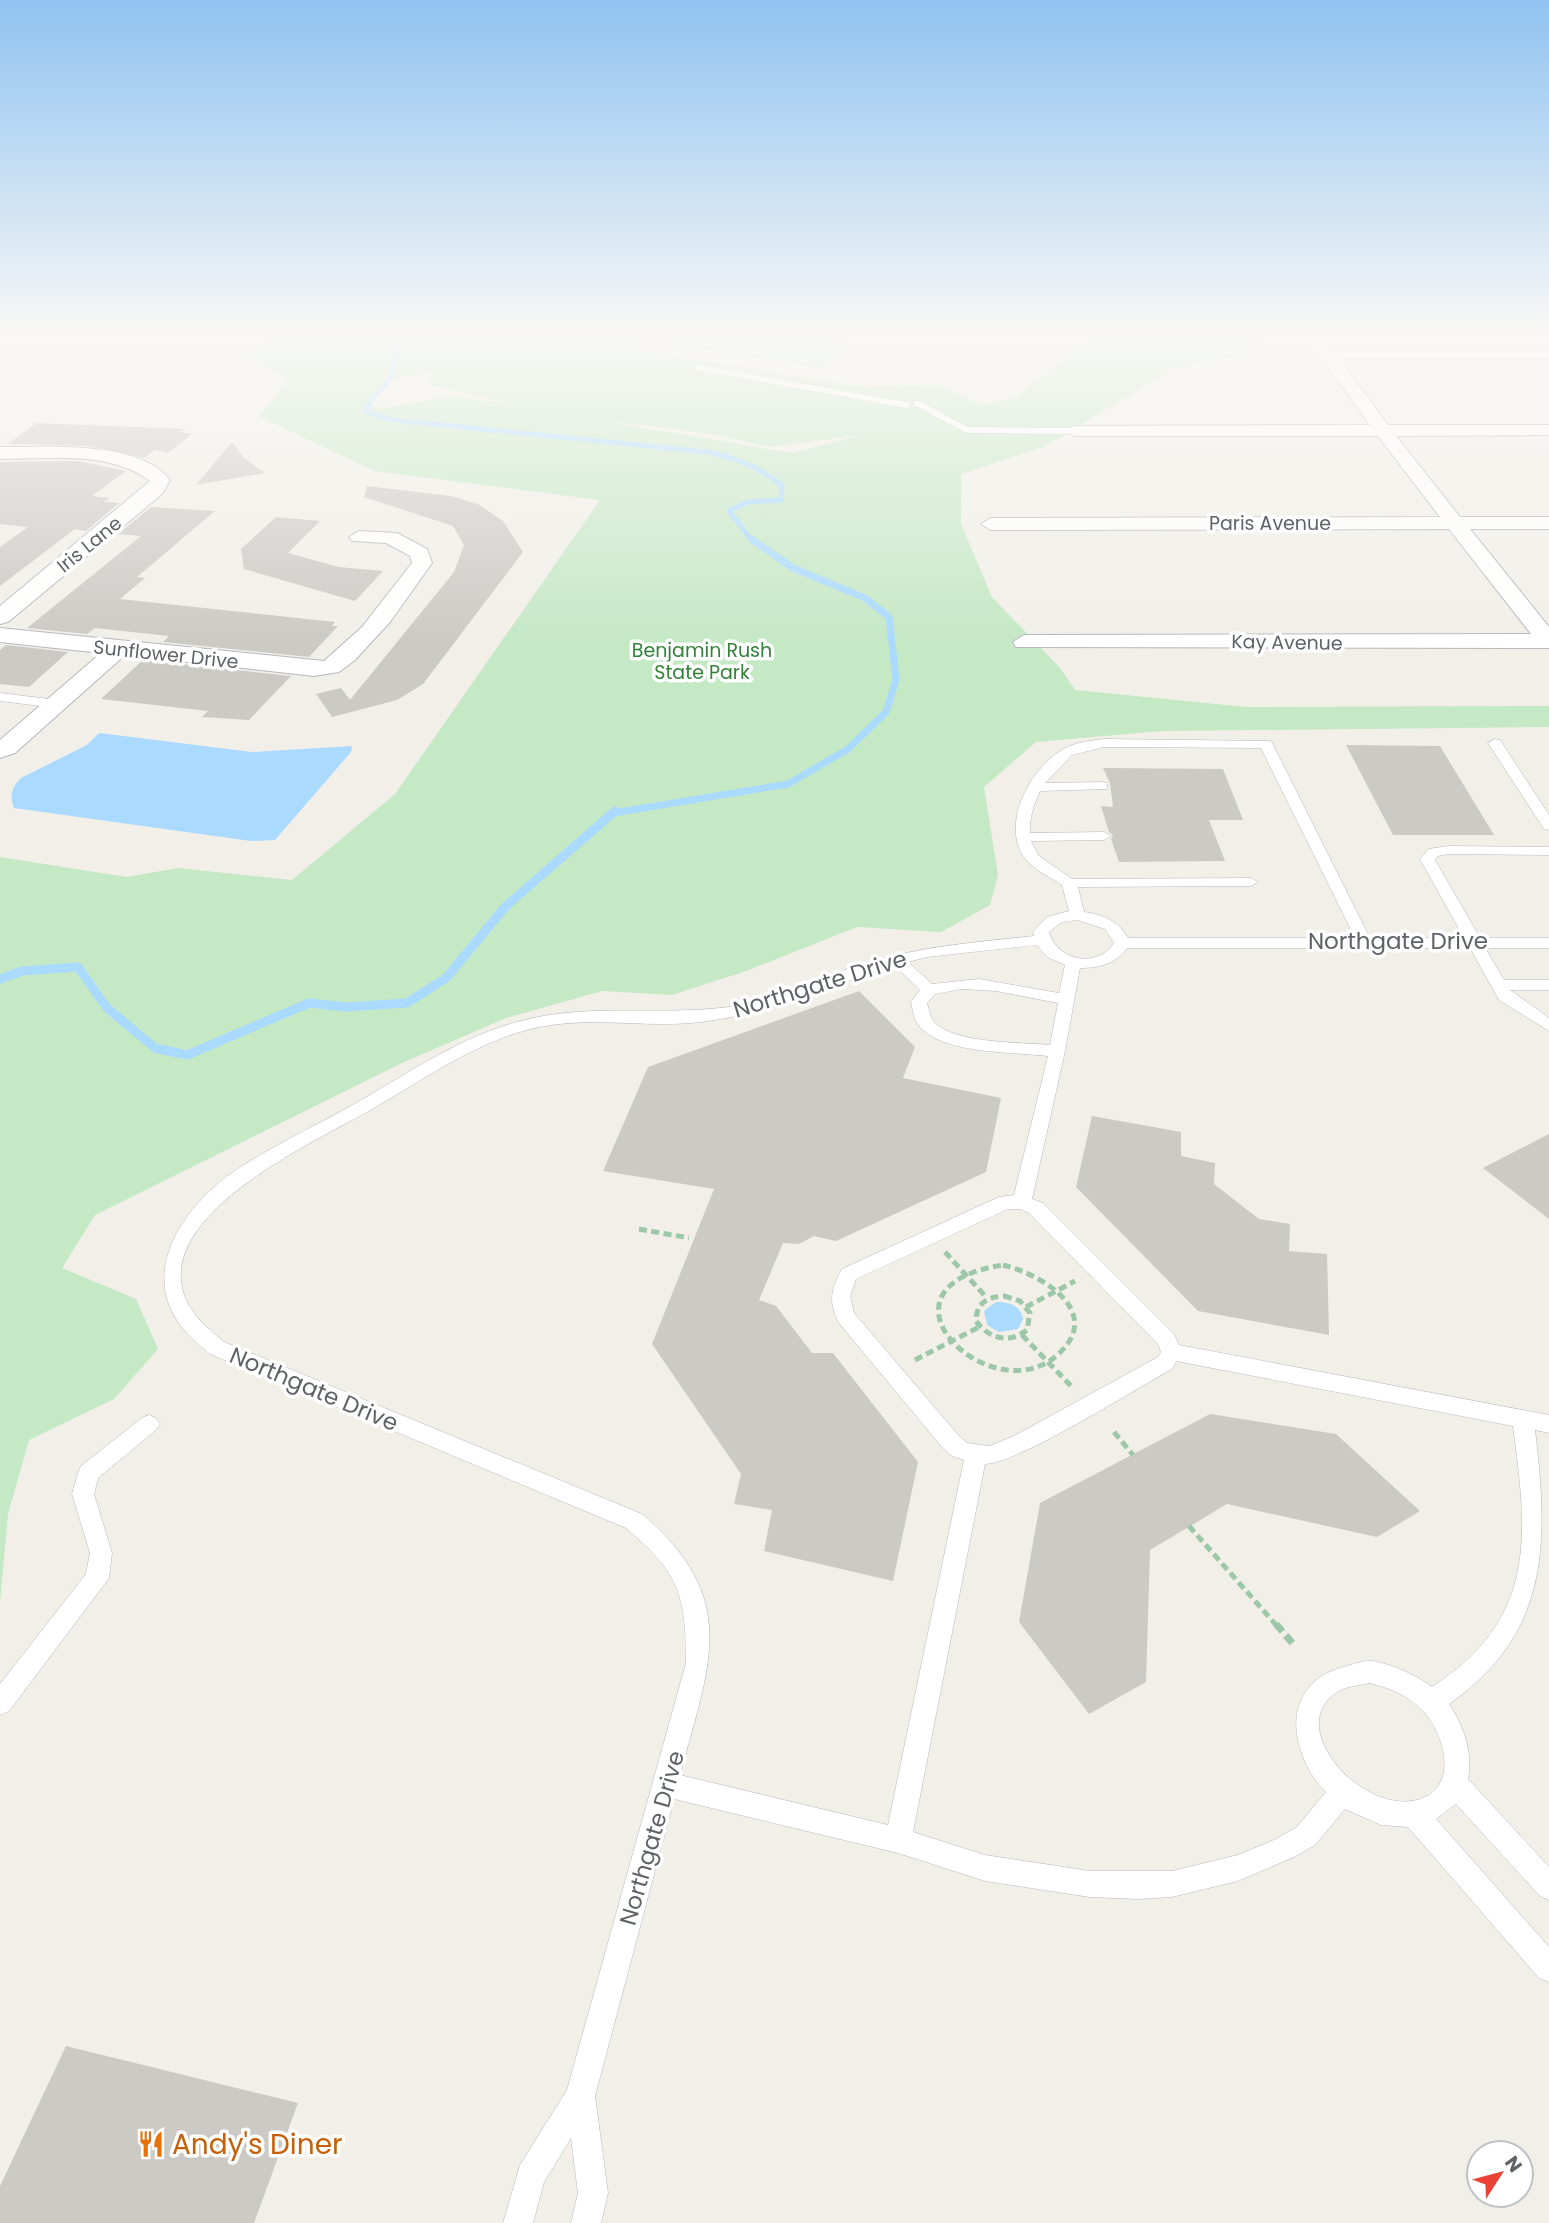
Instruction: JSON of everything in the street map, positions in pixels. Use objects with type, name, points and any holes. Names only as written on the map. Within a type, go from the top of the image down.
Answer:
[{"type":"street","points":[[1388,435],[1548,641]]},
{"type":"street","name":"Iris Lane","points":[[0,453],[111,458],[145,467],[160,481],[155,490],[0,618]]},
{"type":"street","name":"Paris Avenue","points":[[991,524],[1549,523]]},
{"type":"street","name":"Sunflower Drive","points":[[0,635],[314,670],[333,667],[392,602],[422,563],[420,553],[390,537],[359,537]]},
{"type":"street","name":"Kay Avenue","points":[[1024,642],[1548,641]]},
{"type":"street","points":[[0,750],[6,748],[119,649]]},
{"type":"lane","points":[[0,697],[57,704]]},
{"type":"lane","points":[[1251,882],[1069,883],[1030,856],[1022,837],[1023,815],[1038,787],[1064,754],[1082,746],[1104,743],[1266,744],[1364,941]]},
{"type":"lane","points":[[1495,743],[1549,826]]},
{"type":"lane","points":[[1038,787],[1102,786]]},
{"type":"lane","points":[[1022,837],[1104,836]]},
{"type":"lane","points":[[1549,851],[1448,850],[1434,852],[1427,859],[1505,996],[1549,1026]]},
{"type":"lane","points":[[1069,883],[1077,915]]},
{"type":"lane","points":[[1077,915],[1103,921],[1113,927],[1122,943],[1119,951],[1100,962],[1073,962],[1052,953],[1041,940],[1041,932],[1053,919],[1077,915]]},
{"type":"lane","name":"Northgate Drive","points":[[518,2223],[531,2176],[580,2096],[698,1664],[700,1631],[697,1607],[684,1572],[665,1546],[634,1521],[601,1505],[217,1348],[184,1318],[171,1275],[172,1262],[194,1218],[216,1194],[242,1175],[494,1034],[562,1016],[696,1017],[746,1010],[897,960],[960,947],[1041,940]]},
{"type":"lane","name":"Northgate Drive","points":[[1122,943],[1549,943]]},
{"type":"lane","points":[[897,960],[929,990]]},
{"type":"lane","points":[[1022,1202],[1057,1051],[1064,999],[1073,962]]},
{"type":"lane","points":[[1057,1051],[949,1038],[929,1027],[921,1015],[919,1002],[929,990],[949,982],[972,983],[1064,999]]},
{"type":"lane","points":[[1499,985],[1549,985]]},
{"type":"lane","points":[[1006,1202],[1022,1202],[1036,1208],[1167,1340],[1171,1352],[1165,1363],[1024,1441],[992,1455],[976,1455],[960,1450],[891,1373],[846,1318],[839,1305],[840,1288],[849,1274],[931,1237],[1006,1202]]},
{"type":"lane","points":[[1171,1352],[1549,1424]]},
{"type":"lane","points":[[1431,1702],[1493,1654],[1518,1618],[1531,1572],[1536,1514],[1522,1420]]},
{"type":"lane","points":[[0,1703],[97,1578],[101,1553],[83,1494],[89,1473],[149,1424]]},
{"type":"lane","points":[[898,1840],[976,1455]]},
{"type":"lane","points":[[1370,1672],[1396,1678],[1431,1702],[1454,1737],[1460,1761],[1455,1784],[1439,1804],[1414,1814],[1390,1814],[1367,1807],[1342,1792],[1321,1770],[1309,1745],[1306,1720],[1311,1698],[1325,1682],[1345,1673],[1370,1672]]},
{"type":"lane","points":[[666,1784],[898,1840],[985,1868],[1090,1884],[1172,1884],[1238,1868],[1306,1836],[1342,1792]]},
{"type":"lane","points":[[1455,1784],[1549,1887]]},
{"type":"lane","points":[[1414,1814],[1549,1968]]},
{"type":"lane","name":"Northgate Drive","points":[[580,2096],[593,2193],[586,2223]]},
{"type":"path","points":[[639,1229],[689,1238]]},
{"type":"path","points":[[931,1237],[987,1298]]},
{"type":"path","points":[[982,1266],[1024,1269],[1043,1277],[1059,1290],[1069,1304],[1073,1321],[1070,1336],[1062,1351],[1047,1361],[1028,1367],[1007,1368],[985,1364],[966,1355],[951,1342],[942,1327],[939,1311],[942,1296],[950,1283],[964,1273],[982,1266]]},
{"type":"path","points":[[1026,1307],[1097,1270]]},
{"type":"path","points":[[1004,1296],[1026,1307],[1030,1312],[1030,1325],[1022,1335],[1004,1339],[995,1337],[979,1327],[976,1321],[976,1308],[987,1298],[1004,1296]]},
{"type":"path","points":[[891,1373],[979,1327]]},
{"type":"path","points":[[1022,1335],[1089,1405]]},
{"type":"path","points":[[1114,1432],[1133,1455]]},
{"type":"path","points":[[1189,1527],[1294,1645]]},
{"type":"green space","name":"Benjamin Rush State Park","points":[[297,435],[684,435],[792,453],[861,435],[769,447],[716,435],[1064,435],[1044,447],[961,474],[961,524],[992,597],[1060,668],[1075,690],[1246,707],[1549,706],[1549,727],[1162,731],[1036,742],[984,787],[998,875],[990,905],[941,932],[857,927],[746,971],[672,995],[602,991],[506,1018],[402,1063],[95,1215],[62,1268],[136,1299],[158,1349],[114,1399],[29,1440],[8,1514],[0,1602],[0,857],[127,877],[178,868],[292,880],[395,794],[600,500],[374,471]]},
{"type":"water","points":[[99,733],[252,752],[352,746],[351,752],[275,840],[251,841],[14,808],[12,792],[21,778],[87,745]]},
{"type":"water","points":[[996,1302],[1009,1304],[1020,1310],[1023,1319],[1018,1329],[999,1332],[987,1325],[984,1311]]},
{"type":"building","points":[[20,435],[191,435],[168,453],[155,450],[144,458],[91,446],[8,444]]},
{"type":"building","points":[[232,442],[244,458],[265,473],[196,485]]},
{"type":"building","points":[[78,461],[126,471],[92,496],[110,498],[104,502],[119,503],[86,531],[75,529],[0,586],[0,547],[28,527],[0,524],[0,462]]},
{"type":"building","points":[[367,486],[451,496],[478,504],[503,521],[523,552],[423,684],[397,700],[332,717],[316,694],[341,688],[350,700],[454,572],[464,545],[453,526],[364,497]]},
{"type":"building","points":[[151,507],[215,511],[137,577],[145,578],[120,599],[335,622],[332,626],[338,626],[309,657],[163,642],[169,636],[95,628],[87,634],[27,628],[141,536],[118,534]]},
{"type":"building","points":[[276,517],[320,521],[288,553],[339,567],[383,571],[355,601],[244,569],[241,549]]},
{"type":"building","points":[[6,645],[68,652],[29,687],[0,684],[0,650]]},
{"type":"building","points":[[143,660],[291,676],[249,720],[202,717],[208,711],[101,699]]},
{"type":"building","points":[[1346,745],[1440,746],[1494,835],[1393,835]]},
{"type":"building","points":[[1103,768],[1223,769],[1243,820],[1209,820],[1225,861],[1119,862],[1111,839],[1113,835],[1109,832],[1101,806],[1113,807],[1110,783]]},
{"type":"building","points":[[859,991],[915,1047],[903,1078],[1001,1098],[986,1172],[836,1241],[814,1236],[799,1244],[783,1243],[759,1300],[776,1306],[812,1353],[833,1353],[918,1462],[893,1581],[764,1551],[772,1510],[734,1504],[741,1474],[652,1344],[714,1189],[603,1171],[648,1067]]},
{"type":"building","points":[[1092,1116],[1181,1132],[1181,1156],[1215,1163],[1214,1184],[1259,1219],[1290,1224],[1289,1251],[1327,1254],[1329,1335],[1198,1311],[1076,1187]]},
{"type":"building","points":[[1549,1134],[1549,1219],[1483,1168]]},
{"type":"building","points":[[1210,1414],[1336,1434],[1420,1511],[1377,1537],[1227,1504],[1150,1550],[1146,1682],[1089,1714],[1019,1622],[1040,1503]]},
{"type":"building","name":"Andy's Diner","points":[[66,2046],[298,2103],[254,2223],[0,2223],[0,2186]]},
{"type":"waterway","points":[[538,435],[708,452],[756,468],[782,486],[781,500],[747,502],[729,511],[752,541]]},
{"type":"waterway","points":[[613,813],[788,784],[848,749],[886,712],[896,680],[889,617],[865,598],[793,568],[751,539]]},
{"type":"waterway","points":[[0,979],[22,971],[78,967],[107,1008],[155,1048],[187,1055],[309,1003],[346,1007],[407,1003],[446,978],[505,907],[615,811]]},
{"type":"place","name":"Andy's Diner","points":[[151,2144]]}]
